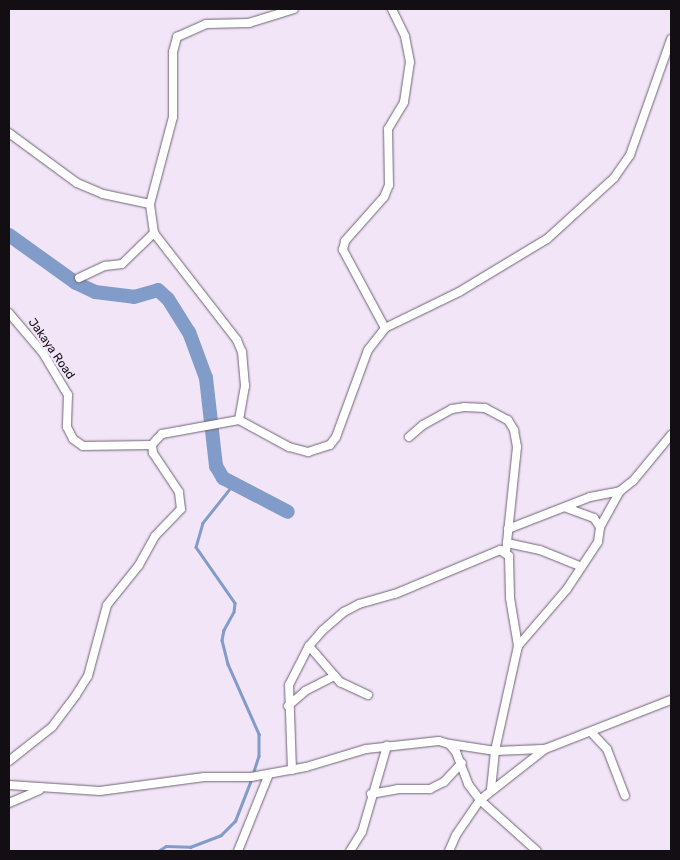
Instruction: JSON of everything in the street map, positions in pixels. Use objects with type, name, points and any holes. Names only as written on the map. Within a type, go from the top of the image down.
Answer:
[{"type":"street","points":[[239,420],[245,386],[242,352],[237,340],[154,233],[150,204],[173,118],[173,52],[177,37],[206,24],[248,23],[294,9]]},
{"type":"street","points":[[385,328],[343,250],[345,241],[384,197],[389,185],[388,129],[404,102],[410,62],[405,36],[392,9]]},
{"type":"street","points":[[9,761],[52,727],[76,695],[88,676],[107,605],[139,565],[155,536],[181,508],[179,492],[152,445],[162,434],[239,420],[289,447],[308,452],[330,445],[336,437],[368,350],[385,328],[459,292],[547,239],[614,178],[630,155],[671,38]]},
{"type":"street","points":[[9,133],[77,183],[103,194],[150,204]]},
{"type":"street","points":[[79,278],[105,266],[122,264],[154,233]]},
{"type":"street","name":"Jakaya Road","points":[[9,313],[43,353],[64,386],[68,395],[67,427],[73,439],[83,446],[152,445]]},
{"type":"street","points":[[409,437],[423,425],[452,409],[464,407],[485,408],[508,420],[514,430],[517,447],[506,552],[518,646],[495,751],[491,790]]},
{"type":"street","points":[[518,646],[554,607],[582,567],[598,542],[600,527],[620,491],[633,481],[671,435]]},
{"type":"street","points":[[508,529],[567,508],[590,497],[620,491]]},
{"type":"street","points":[[567,508],[586,513],[594,518],[600,527]]},
{"type":"street","points":[[507,543],[540,550],[582,567]]},
{"type":"street","points":[[292,770],[288,706],[289,685],[309,646],[334,619],[359,604],[395,594],[493,550],[506,552]]},
{"type":"street","points":[[309,646],[346,688],[368,695]]},
{"type":"street","points":[[288,706],[305,691],[334,676]]},
{"type":"street","points":[[449,851],[480,800],[545,749],[671,700]]},
{"type":"street","points":[[591,732],[610,754],[625,796]]},
{"type":"street","points":[[9,785],[40,789],[100,791],[204,777],[251,777],[292,770],[387,746],[427,741],[495,751],[545,749]]},
{"type":"street","points":[[449,744],[462,763],[468,784],[480,800],[537,851]]},
{"type":"street","points":[[350,851],[362,832],[371,794],[387,746]]},
{"type":"street","points":[[371,794],[398,789],[430,789],[444,782],[462,763]]},
{"type":"street","points":[[238,851],[269,774]]},
{"type":"street","points":[[9,803],[40,789]]},
{"type":"waterway","points":[[9,235],[76,283],[95,292],[134,297],[158,290],[168,299],[189,332],[206,378],[216,466],[223,478],[288,512]]},
{"type":"waterway","points":[[234,484],[203,523],[196,547],[235,603],[234,612],[224,630],[222,640],[228,664],[259,734],[259,756],[253,774]]},
{"type":"waterway","points":[[158,851],[166,846],[190,847],[221,835],[235,821],[251,780]]}]
